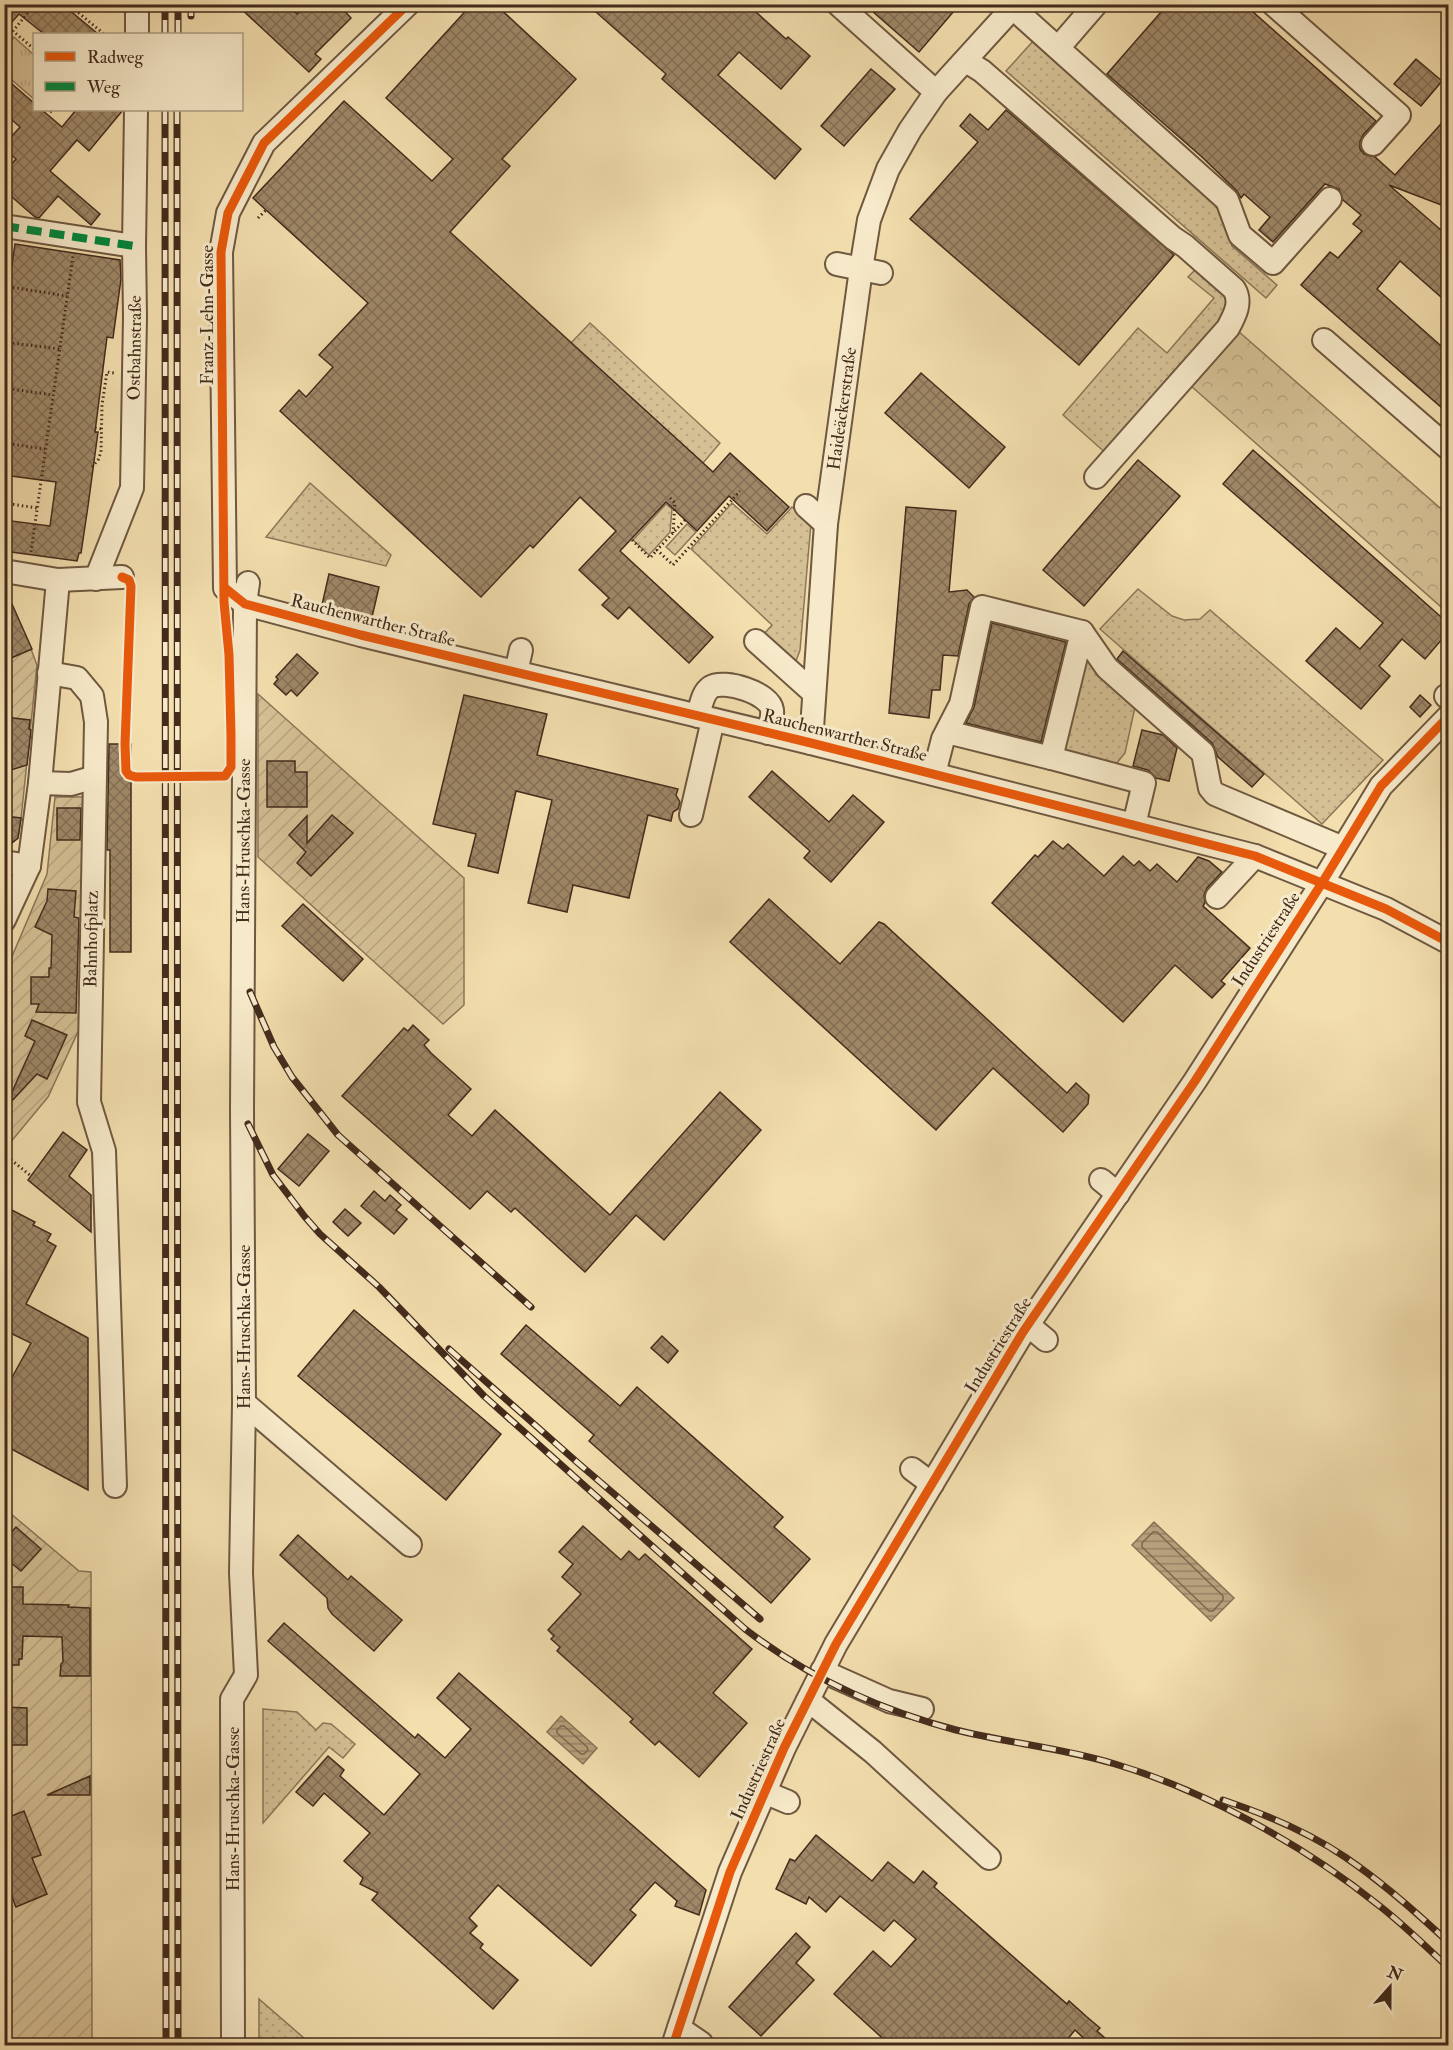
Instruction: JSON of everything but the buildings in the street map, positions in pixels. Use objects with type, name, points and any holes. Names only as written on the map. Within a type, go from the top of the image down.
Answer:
[{"type":"street","points":[[137,4],[137,33]]},
{"type":"street","name":"Franz-Lehn-Gasse","points":[[225,588],[221,252],[228,213],[264,143],[408,4]]},
{"type":"street","points":[[838,4],[936,92]]},
{"type":"street","points":[[1058,48],[1096,4]]},
{"type":"street","points":[[1273,4],[1399,115],[1373,144]]},
{"type":"street","points":[[1015,6],[1058,48],[1227,200],[1240,235],[1273,263],[1330,200]]},
{"type":"street","name":"Haideäckerstraße","points":[[811,743],[826,524],[871,271],[869,220],[888,168],[910,130],[936,92],[1015,6]]},
{"type":"street","points":[[966,61],[982,71],[1185,246],[1237,294],[1237,308],[1228,328],[1096,477]]},
{"type":"street","name":"Ostbahnstraße","points":[[96,579],[132,488],[136,111]]},
{"type":"street","points":[[5,230],[134,246]]},
{"type":"street","points":[[837,264],[871,271]]},
{"type":"street","points":[[1324,340],[1449,448]]},
{"type":"street","points":[[806,506],[826,524]]},
{"type":"street","points":[[4,571],[58,580],[122,577]]},
{"type":"street","points":[[4,920],[29,866],[40,783],[58,580]]},
{"type":"street","name":"Rauchenwarther Straße","points":[[225,588],[247,594],[358,645],[479,673],[518,661],[705,718],[759,737],[811,743],[934,774],[956,790],[1134,825],[1255,856],[1386,909],[1449,942]]},
{"type":"street","name":"Hans-Hruschka-Gasse","points":[[233,2046],[232,1699],[246,1675],[253,1640],[241,1573],[244,1403],[242,1110],[247,594]]},
{"type":"street","points":[[934,774],[943,740],[961,704],[982,607],[1082,632],[1107,668],[1203,753],[1210,788],[1215,794],[1343,848]]},
{"type":"street","points":[[1051,758],[1082,632]]},
{"type":"street","points":[[756,641],[814,693]]},
{"type":"street","name":"Bahnhofplatz","points":[[49,673],[77,678],[92,696],[96,722],[89,1102],[104,1151],[116,1486]]},
{"type":"street","points":[[691,815],[705,718],[703,686],[721,684],[759,694],[772,708],[759,737]]},
{"type":"street","name":"Industriestraße","points":[[676,2037],[730,1872],[743,1815],[764,1792],[836,1644],[868,1571],[932,1484],[1109,1187],[1195,1081],[1322,883],[1399,756],[1448,704]]},
{"type":"street","points":[[947,732],[1144,783],[1134,825]]},
{"type":"street","points":[[40,783],[71,784],[95,777]]},
{"type":"street","points":[[1217,897],[1255,856]]},
{"type":"street","points":[[4,862],[29,866]]},
{"type":"street","points":[[1028,1325],[1046,1340]]},
{"type":"street","points":[[244,1403],[410,1545]]},
{"type":"street","points":[[912,1468],[932,1484]]},
{"type":"street","points":[[822,1671],[889,1701],[922,1709]]},
{"type":"street","points":[[808,1700],[873,1752],[989,1858]]},
{"type":"street","points":[[764,1792],[788,1802]]},
{"type":"street","points":[[676,2037],[701,2043]]},
{"type":"path","points":[[4,41],[35,4]]},
{"type":"path","points":[[68,4],[103,33]]},
{"type":"path","points":[[13,31],[33,48]]},
{"type":"path","points":[[258,218],[266,210]]},
{"type":"path","points":[[31,552],[75,237]]},
{"type":"path","points":[[4,286],[67,296]]},
{"type":"path","points":[[4,342],[60,349]]},
{"type":"path","points":[[92,466],[98,460],[101,452],[105,372],[134,375]]},
{"type":"path","points":[[4,388],[53,395]]},
{"type":"path","points":[[95,428],[102,429]]},
{"type":"path","points":[[4,443],[45,449]]},
{"type":"path","points":[[657,550],[673,565],[740,490]]},
{"type":"path","points":[[670,498],[675,503],[673,532]]},
{"type":"path","points":[[4,503],[37,508]]},
{"type":"path","points":[[632,540],[650,558],[685,520]]},
{"type":"path","points":[[4,1154],[31,1176]]},
{"type":"green space","points":[[14,37],[33,54],[33,98],[5,74],[5,48]]},
{"type":"green space","points":[[1035,39],[1215,198],[1232,246],[1277,285],[1266,298],[1006,71]]},
{"type":"green space","points":[[1198,267],[1230,298],[1231,307],[1109,456],[1063,415],[1138,328],[1167,353],[1214,298],[1188,277]]},
{"type":"green space","points":[[590,323],[720,443],[703,463],[571,343]]},
{"type":"green space","points":[[1238,331],[1448,515],[1448,613],[1191,386]]},
{"type":"green space","points":[[310,483],[391,555],[386,566],[266,537]]},
{"type":"green space","points":[[732,503],[767,534],[792,507],[811,523],[800,650],[795,664],[764,634],[772,625],[691,549]]},
{"type":"green space","points":[[666,504],[672,509],[670,532],[649,555],[633,540]]},
{"type":"green space","points":[[687,524],[696,532],[675,555],[666,547]]},
{"type":"green space","points":[[1138,589],[1172,616],[1184,620],[1200,619],[1210,610],[1383,760],[1322,824],[1100,629]]},
{"type":"green space","points":[[5,607],[31,649],[37,665],[21,819],[18,838],[12,843],[5,842]]},
{"type":"green space","points":[[1084,655],[1135,707],[1125,753],[1112,769],[1087,762],[1088,756],[1065,750]]},
{"type":"green space","points":[[258,694],[464,878],[464,1005],[443,1024],[258,857]]},
{"type":"green space","points":[[55,797],[85,797],[82,1023],[48,1097],[5,1149],[5,973],[47,874]]},
{"type":"green space","points":[[4,1508],[79,1571],[91,1572],[92,2045],[5,2045]]},
{"type":"green space","points":[[263,1709],[297,1712],[316,1730],[323,1723],[331,1724],[355,1744],[343,1758],[329,1747],[263,1823]]},
{"type":"green space","points":[[259,1999],[312,2045],[259,2045]]},
{"type":"water","points":[[1154,1522],[1234,1598],[1211,1621],[1132,1545]]},
{"type":"water","points":[[561,1716],[597,1748],[583,1764],[547,1732]]},
{"type":"railway","points":[[165,4],[165,33]]},
{"type":"railway","points":[[178,4],[178,33]]},
{"type":"railway","points":[[191,4],[191,16]]},
{"type":"railway","points":[[165,111],[166,2046]]},
{"type":"railway","points":[[177,111],[178,2046]]},
{"type":"railway","points":[[250,992],[274,1047],[292,1077],[338,1135],[531,1307]]},
{"type":"railway","points":[[248,1124],[273,1175],[320,1234],[379,1287],[484,1396],[745,1629],[768,1646],[845,1690],[928,1722],[995,1739],[1076,1754],[1115,1764],[1149,1775],[1218,1805],[1286,1841],[1348,1882],[1395,1919],[1448,1967]]},
{"type":"railway","points":[[449,1349],[760,1619]]},
{"type":"railway","points":[[1223,1800],[1286,1824],[1331,1848],[1385,1887],[1448,1942]]},
{"type":"marked path","points":[[4,226],[134,246]]},
{"type":"cycle path","points":[[122,577],[129,580],[131,586],[126,771],[129,775],[136,777],[225,776],[231,767],[231,736],[229,655],[224,602],[221,252],[228,213],[264,143],[408,4]]},
{"type":"cycle path","points":[[225,588],[245,604],[361,635],[811,743],[1255,856],[1386,909],[1448,942]]},
{"type":"cycle path","points":[[673,2046],[730,1872],[784,1748],[836,1644],[1023,1332],[1195,1081],[1322,883],[1381,786],[1448,717]]}]
